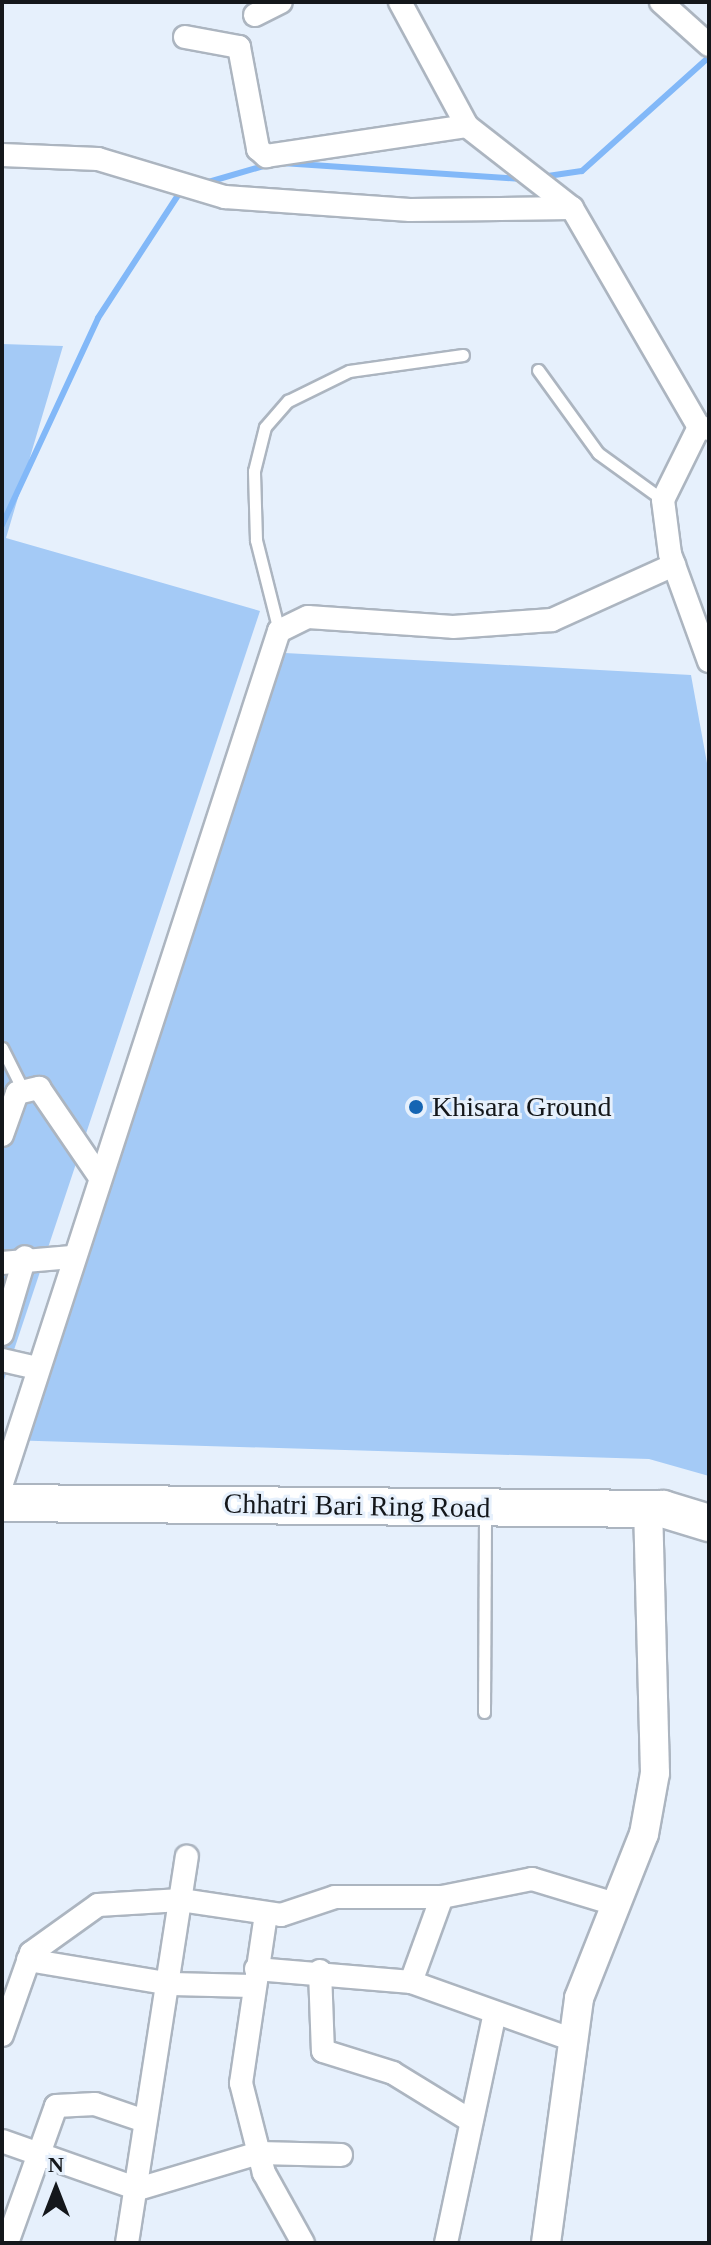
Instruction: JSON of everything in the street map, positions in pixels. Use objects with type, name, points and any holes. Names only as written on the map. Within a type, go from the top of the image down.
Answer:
[{"type":"main road","name":"Chhatri Bari Ring Road","points":[[2,1483],[649,1484],[709,1497]]},
{"type":"main road","name":"Chhatri Bari Ring Road","points":[[2,1503],[648,1509],[709,1523]]},
{"type":"street","points":[[255,15],[281,2]]},
{"type":"street","points":[[400,2],[467,126],[558,191],[572,208],[704,428],[663,500],[674,565],[709,661]]},
{"type":"street","points":[[661,2],[709,45]]},
{"type":"street","points":[[185,37],[239,47],[258,149],[266,156],[467,126]]},
{"type":"street","points":[[2,155],[63,152],[197,192],[345,208],[572,208]]},
{"type":"street","points":[[2,1483],[72,1257],[279,631],[308,617],[453,627],[552,620],[674,565]]},
{"type":"street","points":[[2,1135],[22,1088],[51,1097],[99,1176]]},
{"type":"street","points":[[2,1263],[25,1257],[72,1257]]},
{"type":"street","points":[[2,1334],[25,1257]]},
{"type":"street","points":[[2,1360],[38,1368]]},
{"type":"street","points":[[546,2243],[570,2039],[590,1959],[644,1834],[655,1773],[648,1509]]},
{"type":"street","points":[[127,2243],[138,2189],[145,2121],[172,1984],[187,1857]]},
{"type":"street","points":[[2,2035],[28,1960],[45,1937],[98,1905],[181,1900],[266,1914],[358,1895],[442,1897],[532,1879],[615,1904]]},
{"type":"street","points":[[411,1982],[442,1897]]},
{"type":"street","points":[[266,1914],[254,1977],[241,2083],[259,2153],[277,2203],[303,2243]]},
{"type":"street","points":[[28,1960],[172,1984],[320,1971],[411,1982],[570,2039]]},
{"type":"street","points":[[320,1971],[323,2051],[393,2073],[471,2121]]},
{"type":"street","points":[[446,2243],[495,2013]]},
{"type":"street","points":[[7,2243],[47,2115],[68,2101],[145,2121]]},
{"type":"street","points":[[2,2141],[35,2150],[138,2189],[259,2153],[341,2155]]},
{"type":"lane","points":[[279,631],[256,540],[254,471],[265,427],[288,401],[349,371],[463,355]]},
{"type":"lane","points":[[538,370],[598,453],[663,500]]},
{"type":"lane","points":[[2,1048],[22,1088]]},
{"type":"lane","points":[[484,1712],[485,1507]]},
{"type":"shaded area","points":[[2,344],[63,346],[6,538],[260,611],[2,1386]]},
{"type":"shaded area","name":"Khisara Ground","points":[[285,653],[691,675],[709,774],[709,1476],[649,1459],[5,1440]]},
{"type":"waterway","points":[[541,177],[582,171],[709,57]]},
{"type":"waterway","points":[[282,163],[525,179]]},
{"type":"waterway","points":[[205,183],[267,165]]},
{"type":"waterway","points":[[2,525],[98,318],[182,189]]},
{"type":"place","name":"Khisara Ground","points":[[416,1107]]}]
